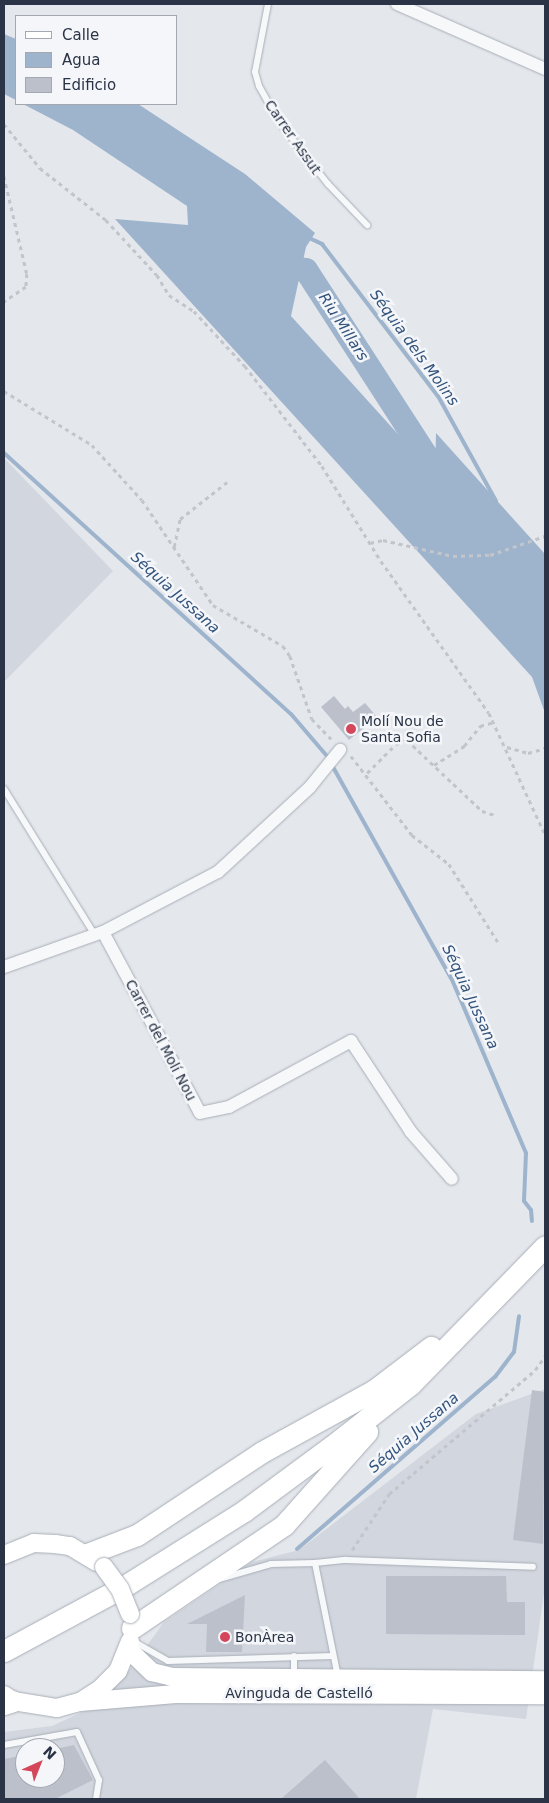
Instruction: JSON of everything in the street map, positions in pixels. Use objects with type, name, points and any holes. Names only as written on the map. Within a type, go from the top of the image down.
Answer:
[{"type":"highway","points":[[4,1651],[123,1587],[244,1511],[411,1384],[475,1322],[545,1246]]},
{"type":"highway","points":[[95,1560],[138,1534],[262,1452],[373,1391],[453,1327],[475,1322]]},
{"type":"highway","points":[[130,1633],[284,1525],[344,1456],[394,1408],[411,1384]]},
{"type":"main road","points":[[4,1555],[34,1543],[70,1546],[95,1560],[120,1589],[130,1633],[118,1671],[100,1689],[80,1702],[57,1708],[7,1700]]},
{"type":"main road","name":"Avinguda de Castelló","points":[[130,1633],[152,1672],[172,1677],[338,1677],[518,1687]]},
{"type":"main road","points":[[518,1687],[545,1680]]},
{"type":"main road","points":[[518,1687],[545,1695]]},
{"type":"main road","name":"Avinguda de Castelló","points":[[80,1702],[176,1694],[518,1687]]},
{"type":"street","points":[[397,4],[545,68]]},
{"type":"street","points":[[4,967],[99,934],[218,872],[310,787],[340,750]]},
{"type":"street","name":"Carrer del Molí Nou","points":[[99,934],[200,1113],[229,1107],[351,1041],[411,1132],[452,1179]]},
{"type":"lane","name":"Carrer Assut","points":[[268,4],[255,72],[259,86],[279,122],[309,161],[367,225]]},
{"type":"lane","points":[[4,789],[99,934]]},
{"type":"lane","points":[[194,1587],[271,1564],[346,1560],[533,1567]]},
{"type":"lane","points":[[315,1563],[338,1677]]},
{"type":"lane","points":[[130,1633],[168,1661],[333,1656]]},
{"type":"lane","points":[[294,1656],[294,1677]]},
{"type":"lane","points":[[4,1745],[77,1732],[99,1780],[96,1799]]},
{"type":"path","points":[[4,124],[40,168],[106,220],[157,276],[169,295],[194,311],[245,366],[322,466],[370,543],[494,722],[545,834]]},
{"type":"path","points":[[4,176],[27,274],[26,287],[4,302]]},
{"type":"path","points":[[4,391],[92,445],[142,500],[214,605],[283,646],[312,719],[340,750],[357,760],[412,835],[449,864],[498,942]]},
{"type":"path","points":[[174,547],[180,520],[227,482]]},
{"type":"path","points":[[370,543],[383,540],[453,556],[481,556],[545,536]]},
{"type":"path","points":[[434,764],[464,746],[480,726],[494,722]]},
{"type":"path","points":[[367,773],[401,740],[408,740],[482,811],[495,814]]},
{"type":"path","points":[[507,747],[528,753],[545,748]]},
{"type":"path","points":[[346,1560],[389,1494],[536,1370],[545,1356]]},
{"type":"shaded area","points":[[4,458],[113,571],[4,682]]},
{"type":"shaded area","points":[[545,1389],[545,1586],[526,1719],[433,1709],[416,1799],[4,1799],[4,1732],[52,1726],[97,1705],[128,1672],[164,1622],[252,1562],[299,1550],[476,1414]]},
{"type":"water","points":[[4,34],[15,39],[15,100],[4,94]]},
{"type":"water","points":[[25,105],[140,105],[245,174],[315,233],[306,247],[291,316],[435,475],[436,433],[545,554],[545,713],[532,677],[115,219],[188,225],[187,206],[73,130]]},
{"type":"building","name":"Molí Nou de Santa Sofia","points":[[334,696],[345,709],[348,706],[353,712],[365,703],[377,717],[349,740],[321,707]]},
{"type":"building","points":[[532,1390],[545,1392],[543,1544],[513,1540]]},
{"type":"building","points":[[386,1576],[506,1576],[507,1602],[525,1602],[525,1635],[386,1634]]},
{"type":"building","points":[[245,1595],[242,1652],[206,1652],[207,1624],[187,1624]]},
{"type":"building","points":[[74,1745],[93,1780],[55,1799],[4,1799],[4,1759],[15,1757],[15,1788],[65,1788],[65,1747]]},
{"type":"building","points":[[325,1760],[360,1799],[281,1799]]},
{"type":"waterway","name":"Séquia dels Molins","points":[[307,237],[322,244],[438,396],[496,501]]},
{"type":"waterway","name":"Riu Millars","points":[[270,262],[306,270],[452,496]]},
{"type":"waterway","name":"Séquia Jussana","points":[[4,453],[291,714],[326,755]]},
{"type":"waterway","name":"Séquia Jussana","points":[[333,767],[453,982],[526,1153],[524,1201],[531,1210],[532,1221]]},
{"type":"waterway","name":"Séquia Jussana","points":[[297,1549],[495,1377],[514,1352],[519,1316]]},
{"type":"place","name":"Molí Nou de Santa Sofia","points":[[351,729]]},
{"type":"place","name":"BonÀrea","points":[[225,1637]]}]
